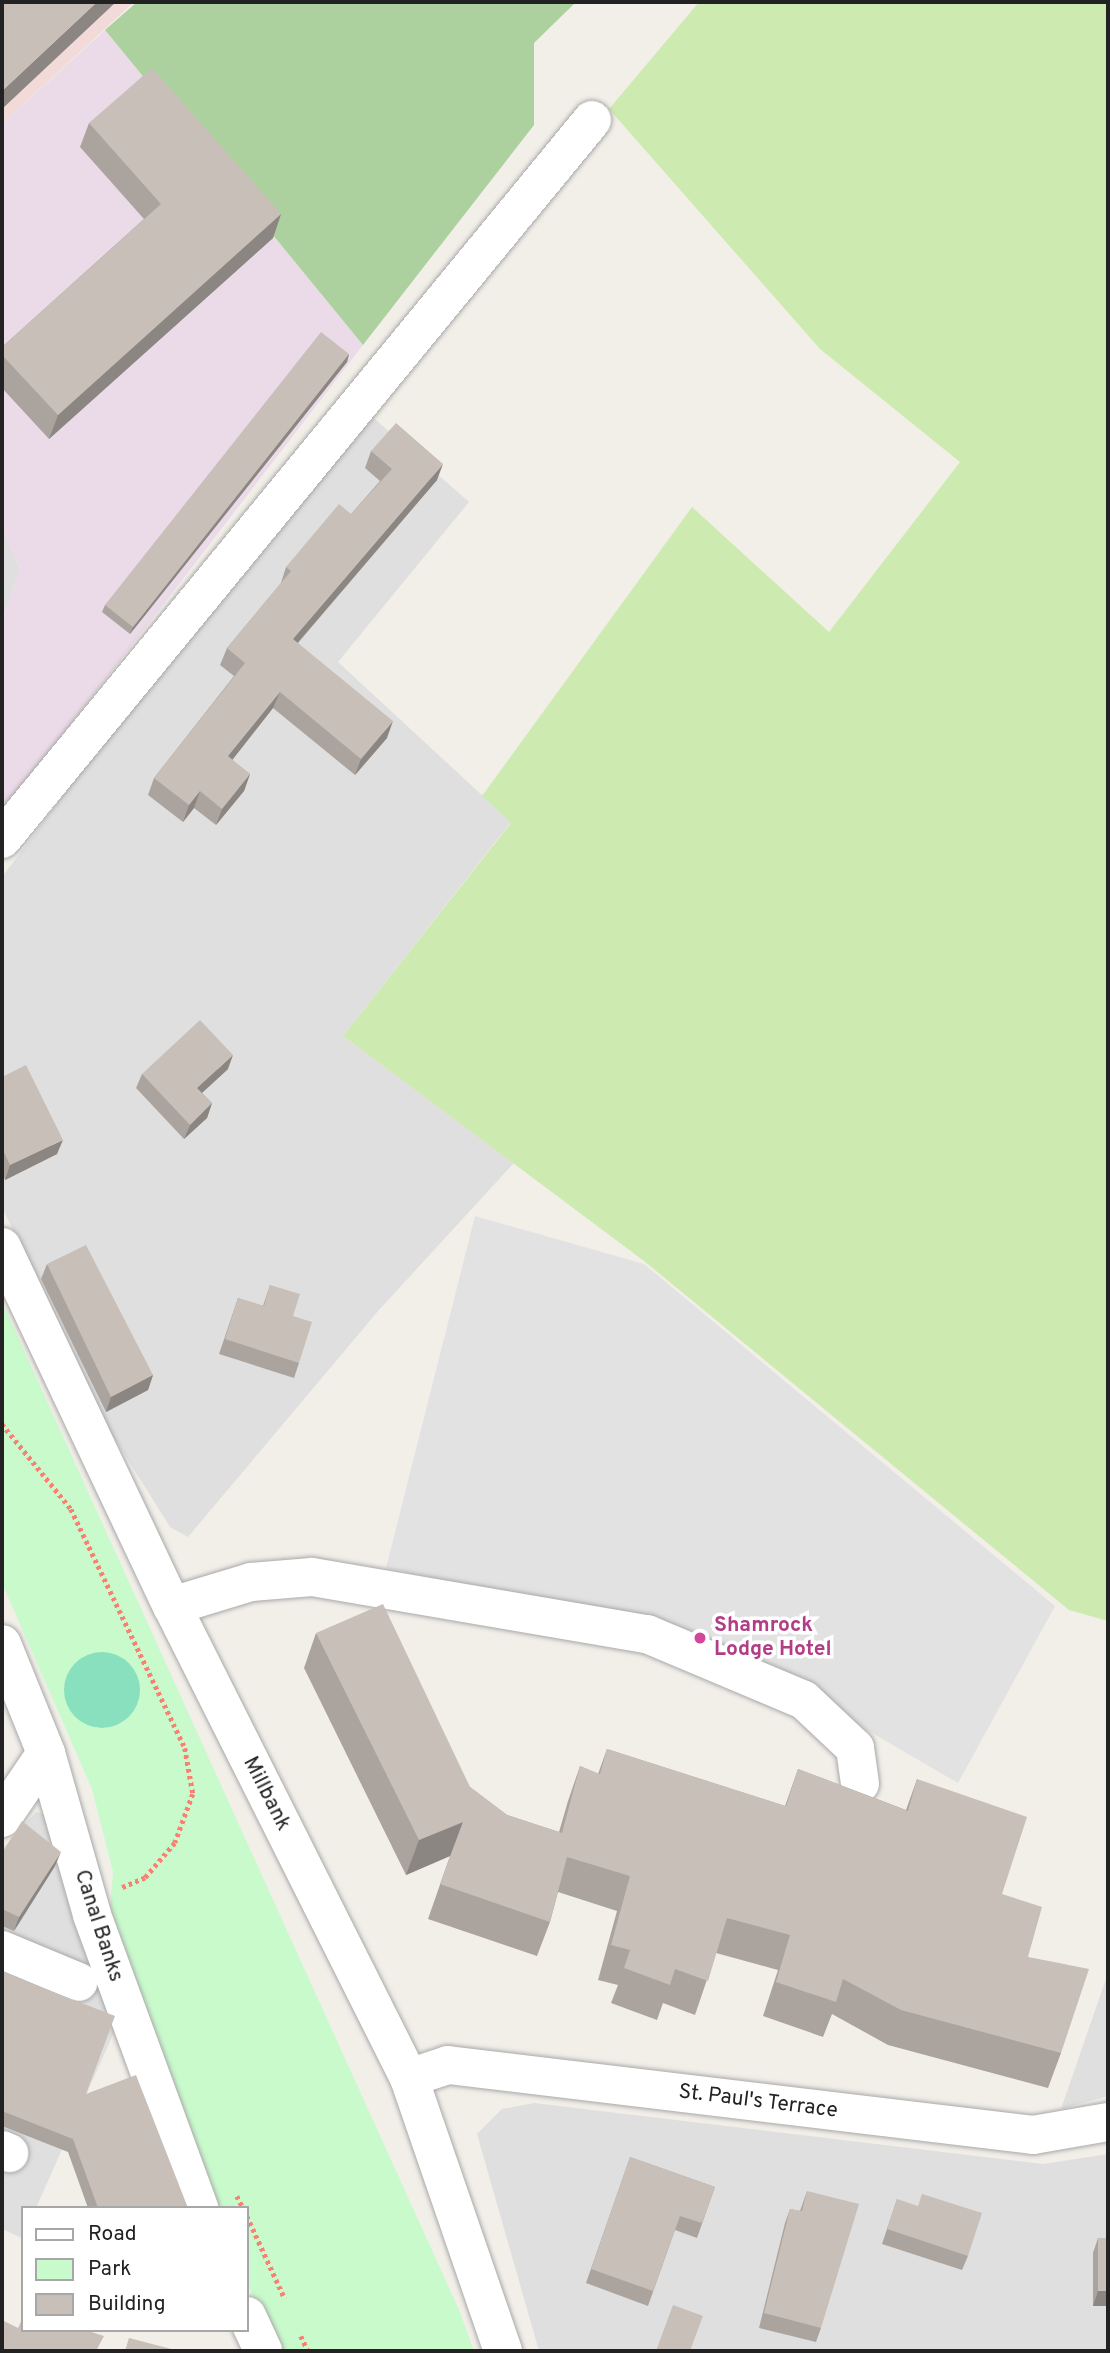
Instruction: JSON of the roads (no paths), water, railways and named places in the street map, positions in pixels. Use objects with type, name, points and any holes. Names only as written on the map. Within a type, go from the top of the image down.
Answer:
[{"type":"street","points":[[2,839],[592,120]]},
{"type":"street","name":"Millbank","points":[[2,1247],[172,1606],[409,2078],[503,2351]]},
{"type":"street","points":[[172,1606],[251,1582],[312,1577],[647,1634],[804,1700],[855,1748],[860,1784]]},
{"type":"street","name":"Canal Banks","points":[[2,1644],[46,1753],[92,1915],[198,2206]]},
{"type":"street","points":[[2,1818],[46,1753]]},
{"type":"street","name":"Canal Banks","points":[[2,1950],[79,1982]]},
{"type":"street","name":"St. Paul's Terrace","points":[[409,2078],[448,2065],[1033,2135],[1108,2122]]},
{"type":"street","points":[[248,2318],[263,2351]]},
{"type":"place","name":"Shamrock Lodge Hotel","points":[[700,1638]]}]
